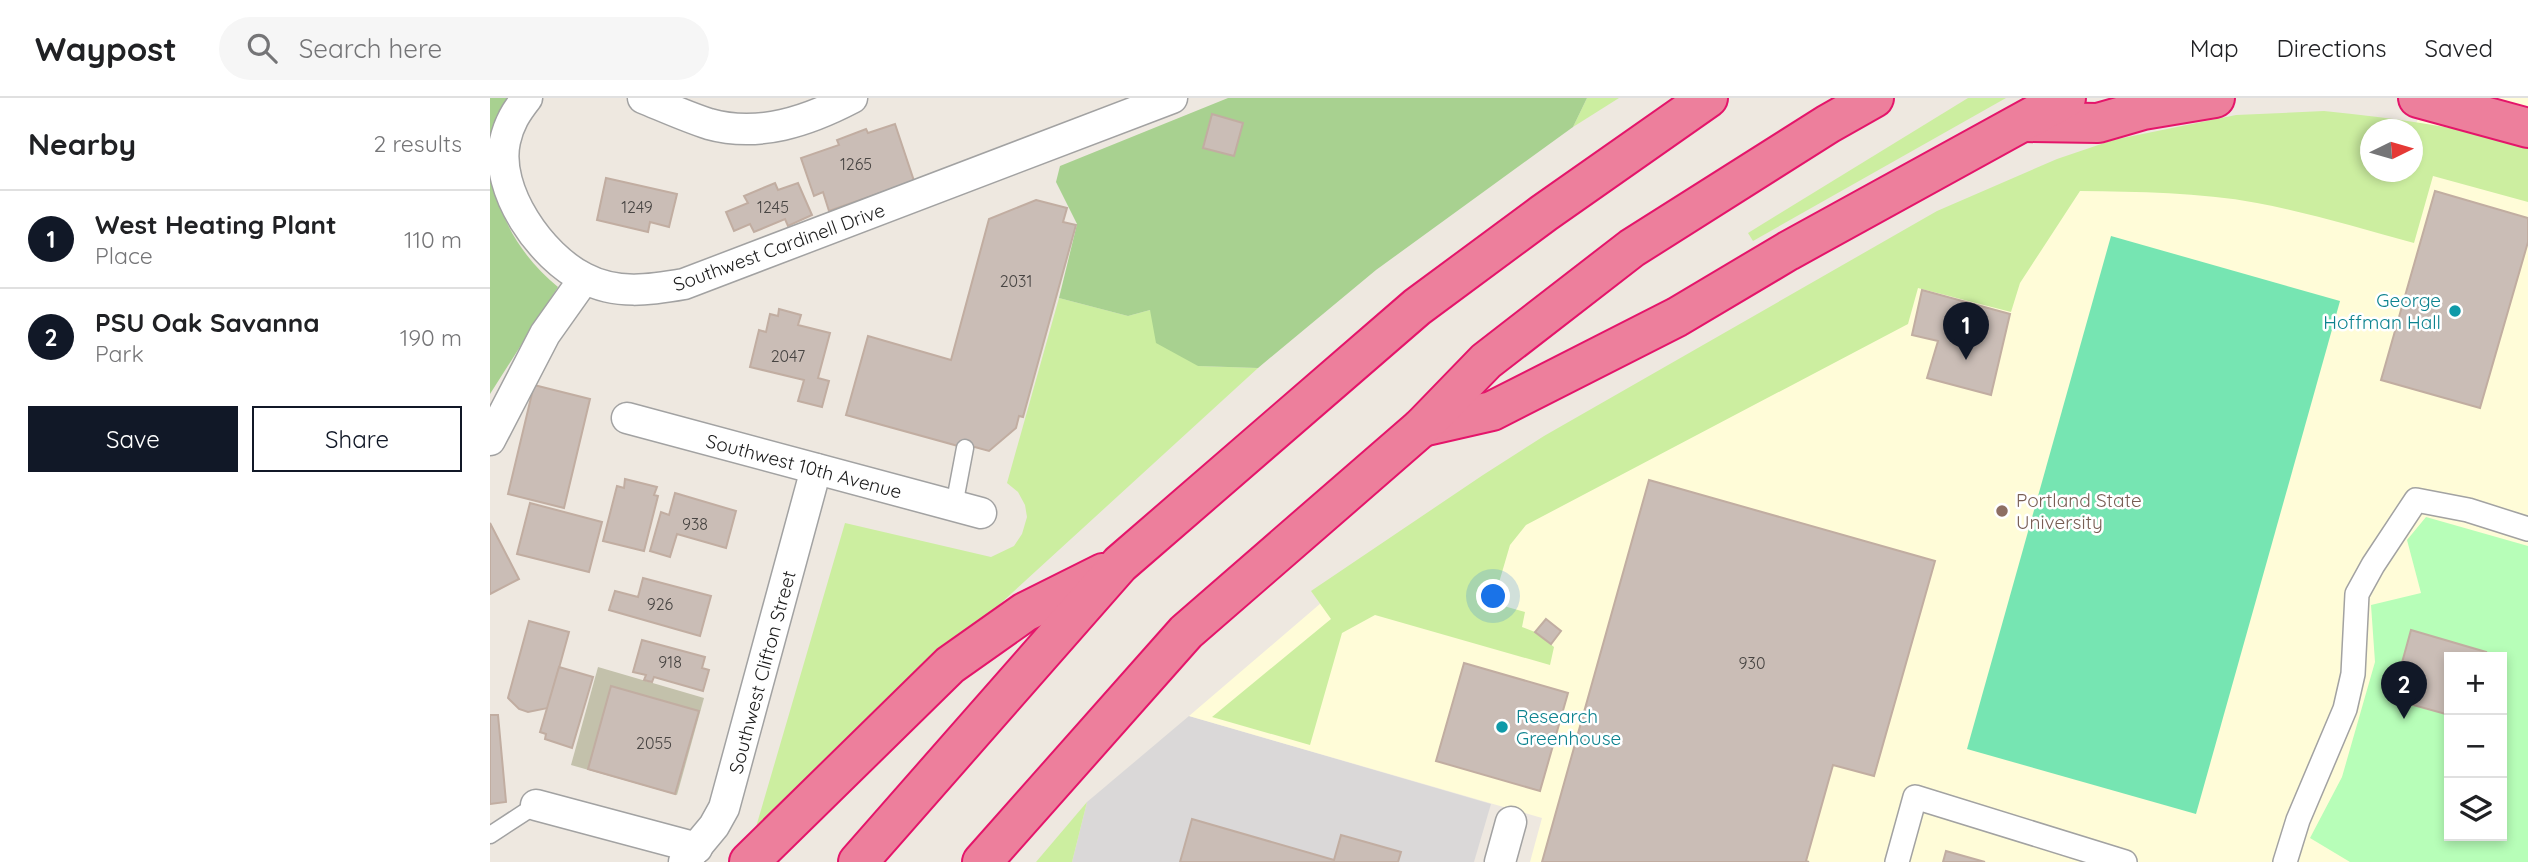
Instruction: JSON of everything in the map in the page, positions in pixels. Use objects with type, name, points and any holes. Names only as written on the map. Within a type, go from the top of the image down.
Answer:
[{"type":"highway","points":[[858,862],[1120,564],[1417,307],[1544,213],[1708,98]]},
{"type":"highway","points":[[982,862],[1186,632],[1422,427],[1486,361],[1632,248],[1828,124],[1874,98]]},
{"type":"highway","points":[[1422,427],[1492,411],[1677,317],[1787,251],[2066,98]]},
{"type":"highway","points":[[2025,122],[2098,123],[2143,110],[2215,98]]},
{"type":"highway","points":[[2418,98],[2528,128]]},
{"type":"highway","points":[[749,862],[950,666],[1025,612],[1120,564]]},
{"type":"street","name":"Southwest Cardinell Drive","points":[[527,98],[513,116],[504,143],[506,174],[514,199],[538,242],[558,262],[584,279],[633,291],[684,285],[1172,98]]},
{"type":"street","points":[[643,98],[710,124],[739,129],[773,127],[802,120],[852,98]]},
{"type":"street","points":[[490,440],[545,334],[584,279]]},
{"type":"street","name":"Southwest 10th Avenue","points":[[627,418],[968,510]]},
{"type":"street","name":"Southwest Clifton Street","points":[[691,855],[714,826],[730,789],[817,469]]},
{"type":"street","points":[[2285,862],[2298,820],[2345,709],[2353,674],[2357,594],[2416,500],[2468,510],[2528,529]]},
{"type":"street","points":[[1897,862],[1915,797],[2125,862]]},
{"type":"street","points":[[536,805],[691,855]]},
{"type":"street","points":[[1500,862],[1511,822]]},
{"type":"lane","points":[[965,448],[968,510]]},
{"type":"lane","points":[[490,835],[536,805]]},
{"type":"shaded area","name":"Portland State University","points":[[2425,98],[2528,98],[2528,862],[1530,862],[1542,818],[1189,716],[1328,597],[2056,174],[2338,124],[2360,125],[2360,182],[2423,182],[2423,119],[2418,119]]},
{"type":"shaded area","points":[[598,667],[704,698],[677,795],[571,765]]},
{"type":"shaded area","points":[[1189,716],[1491,804],[1474,862],[1072,862],[1087,802]]},
{"type":"green space","points":[[490,98],[507,98],[499,117],[498,129],[496,183],[501,207],[512,233],[528,257],[558,287],[490,394]]},
{"type":"green space","points":[[1228,98],[1587,98],[1573,127],[1376,270],[1258,368],[1198,366],[1156,343],[1150,310],[1128,316],[1059,298],[1077,224],[1056,182],[1060,166]]},
{"type":"green space","points":[[1587,98],[1619,98],[1573,127]]},
{"type":"green space","points":[[1968,98],[2006,98],[1753,241],[1748,233]]},
{"type":"green space","points":[[2324,111],[2376,117],[2391,119],[2360,119],[2360,182],[2423,182],[2423,123],[2427,124],[2528,145],[2528,202],[2433,176],[2414,243],[2297,212],[2235,199],[2169,193],[2080,191],[2020,283],[2011,312],[1918,288],[1908,324],[1526,525],[1510,545],[1493,603],[1525,612],[1522,627],[1535,632],[1554,647],[1550,665],[1375,615],[1342,633],[1310,745],[1212,717],[1331,619],[1311,591],[1483,475],[1544,436],[1937,211],[2057,159],[2113,140],[2236,115]]},
{"type":"green space","points":[[2111,236],[2340,301],[2196,814],[1967,749]]},
{"type":"green space","points":[[1059,298],[1128,316],[1150,310],[1198,366],[1258,368],[756,827],[845,523],[991,557],[1014,546],[1022,534],[1027,517],[1025,505],[1018,492],[1007,483]]},
{"type":"green space","points":[[2426,517],[2528,546],[2528,862],[2350,862],[2310,838],[2342,777],[2375,662],[2371,605],[2421,593],[2407,540]]},
{"type":"green space","points":[[1087,802],[1072,862],[1036,862]]},
{"type":"building","points":[[1212,114],[1243,123],[1234,156],[1203,148]]},
{"type":"building","points":[[895,124],[914,181],[829,211],[823,192],[814,196],[801,158],[839,145],[837,140],[866,129],[868,133]]},
{"type":"building","points":[[606,178],[677,194],[669,227],[650,222],[648,232],[597,220]]},
{"type":"building","points":[[775,183],[778,190],[798,183],[812,215],[788,226],[785,219],[754,232],[750,224],[734,231],[726,212],[748,203],[744,196]]},
{"type":"building","name":"George Hoffman Hall","points":[[2435,191],[2528,218],[2528,242],[2480,408],[2381,380]]},
{"type":"building","points":[[1036,200],[1067,208],[1063,222],[1076,225],[1023,417],[1019,416],[1016,428],[989,451],[971,446],[969,449],[846,415],[868,336],[951,360],[989,219]]},
{"type":"building","points":[[1922,290],[2010,314],[1991,395],[1927,378],[1938,341],[1912,335]]},
{"type":"building","points":[[779,309],[801,315],[798,325],[830,333],[818,378],[829,381],[822,407],[798,401],[804,380],[750,367],[759,330],[766,332],[770,314],[778,316]]},
{"type":"building","points":[[534,385],[590,399],[564,508],[508,494]]},
{"type":"building","points":[[625,479],[657,487],[654,495],[658,496],[644,551],[603,541],[617,486],[624,488]]},
{"type":"building","points":[[1649,480],[1935,561],[1874,776],[1833,765],[1806,861],[1809,862],[1542,862]]},
{"type":"building","points":[[675,493],[736,511],[726,548],[677,534],[670,557],[650,551],[661,512],[669,515]]},
{"type":"building","points":[[530,503],[602,522],[589,572],[517,554]]},
{"type":"building","points":[[490,523],[519,579],[490,594]]},
{"type":"building","points":[[643,578],[711,596],[700,636],[609,610],[615,591],[638,597]]},
{"type":"building","points":[[1546,619],[1561,631],[1551,644],[1535,632]]},
{"type":"building","points":[[529,621],[569,632],[548,708],[528,712],[519,709],[508,698]]},
{"type":"building","points":[[2411,630],[2486,652],[2444,652],[2444,714],[2392,699]]},
{"type":"building","points":[[642,640],[705,657],[702,668],[709,670],[703,691],[654,677],[652,682],[644,680],[646,675],[633,672]]},
{"type":"building","name":"Research Greenhouse","points":[[1464,663],[1568,693],[1540,791],[1436,761]]},
{"type":"building","points":[[559,667],[593,677],[572,748],[545,739],[546,734],[540,732]]},
{"type":"building","points":[[611,686],[699,711],[675,794],[588,769]]},
{"type":"building","points":[[490,715],[498,715],[506,802],[490,804]]},
{"type":"building","points":[[1192,819],[1334,860],[1341,835],[1401,852],[1398,862],[1180,862]]},
{"type":"building","points":[[1946,851],[1985,862],[1943,862]]},
{"type":"place","name":"George Hoffman Hall","points":[[2455,311]]},
{"type":"place","name":"West Heating Plant","points":[[1966,360]]},
{"type":"place","name":"Portland State University","points":[[2002,511]]},
{"type":"place","name":"PSU Oak Savanna","points":[[2404,719]]},
{"type":"place","name":"Research Greenhouse","points":[[1502,727]]}]
